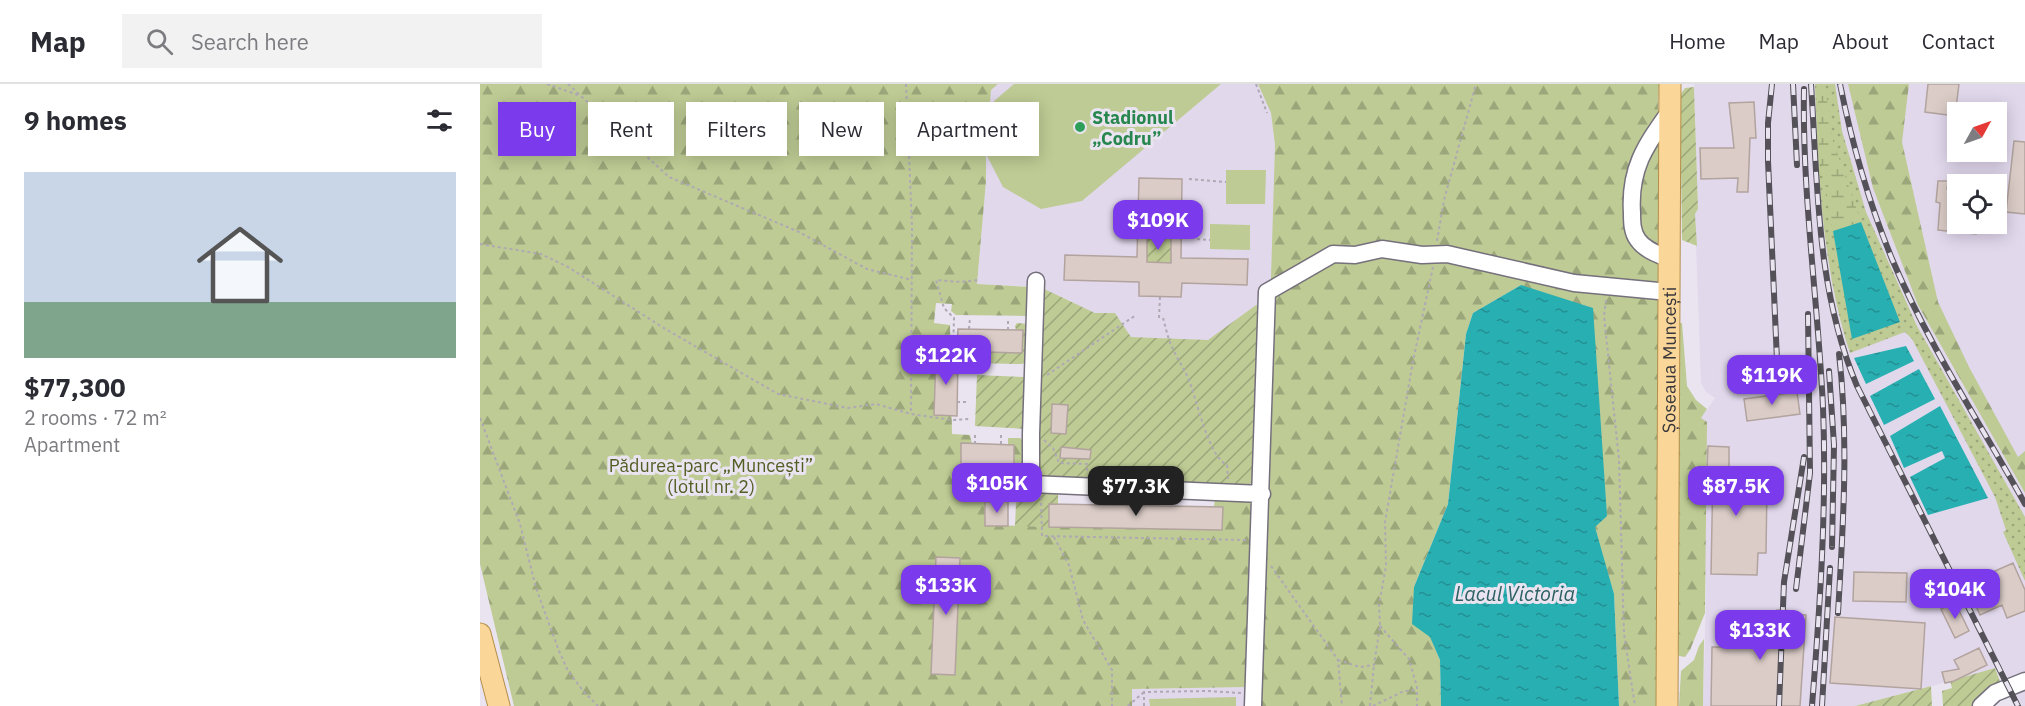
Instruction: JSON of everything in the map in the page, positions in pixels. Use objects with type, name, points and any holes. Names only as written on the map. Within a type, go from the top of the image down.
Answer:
[{"type":"main road","name":"Șoseaua Muncești","points":[[1667,706],[1670,84]]},
{"type":"main road","points":[[480,634],[499,706]]},
{"type":"lane","points":[[1669,259],[1645,247],[1637,238],[1633,226],[1631,198],[1636,165],[1645,147],[1670,111]]},
{"type":"lane","points":[[1253,700],[1262,494],[1267,292],[1333,254],[1355,255],[1382,249],[1422,255],[1447,254],[1574,283],[1607,288],[1669,292]]},
{"type":"lane","points":[[1036,282],[1031,484],[1262,494]]},
{"type":"lane","points":[[1981,706],[1995,693],[2025,681]]},
{"type":"path","points":[[547,84],[580,96]]},
{"type":"path","points":[[568,84],[669,177],[790,228],[867,269],[912,280]]},
{"type":"path","points":[[906,84],[912,280],[911,414]]},
{"type":"path","points":[[1256,84],[1267,113]]},
{"type":"path","points":[[1417,690],[1404,690],[1372,706],[1374,665],[1380,626],[1379,605],[1386,566],[1385,522],[1444,200],[1476,84]]},
{"type":"path","points":[[1189,179],[1226,182]]},
{"type":"path","points":[[1192,206],[1190,230],[1193,236],[1195,239],[1210,240]]},
{"type":"path","points":[[480,244],[541,254],[568,267],[667,330],[778,394],[848,408],[876,404],[911,414],[952,420],[969,419]]},
{"type":"path","points":[[968,367],[963,357],[953,352],[954,318],[944,308],[936,280],[961,282],[979,279]]},
{"type":"path","points":[[1607,288],[1604,316],[1619,460],[1624,634],[1635,706]]},
{"type":"path","points":[[1160,297],[1161,318],[1171,347],[1188,378],[1196,407],[1220,462],[1227,465],[1229,492]]},
{"type":"path","points":[[1032,389],[1052,371],[1136,315]]},
{"type":"path","points":[[969,329],[970,318]]},
{"type":"path","points":[[1008,320],[1008,330]]},
{"type":"path","points":[[958,371],[968,372]]},
{"type":"path","points":[[957,402],[969,402]]},
{"type":"path","points":[[480,418],[520,524],[536,588],[559,651],[568,671],[598,706]]},
{"type":"path","points":[[975,432],[975,444]]},
{"type":"path","points":[[1001,434],[1001,444]]},
{"type":"path","points":[[1031,434],[1042,438],[1053,448],[1059,463],[1087,464],[1087,486]]},
{"type":"path","points":[[1040,484],[1042,536],[1260,540]]},
{"type":"path","points":[[1054,537],[1069,565],[1083,620],[1112,670],[1112,706]]},
{"type":"path","points":[[1269,563],[1338,660],[1342,706]]},
{"type":"path","points":[[1380,626],[1409,659],[1417,690],[1417,706]]},
{"type":"path","points":[[1338,660],[1360,668],[1374,665]]},
{"type":"path","points":[[1128,706],[1144,692],[1206,691],[1253,700]]},
{"type":"path","points":[[1144,692],[1144,706]]},
{"type":"shaded area","points":[[998,84],[1258,84],[1271,113],[1275,145],[1272,295],[1261,306],[1256,305],[1208,341],[1131,337],[1115,313],[1095,313],[1040,287],[977,284],[986,156],[1039,156],[1039,102],[990,102],[991,89]]},
{"type":"shaded area","points":[[1694,84],[2025,84],[2025,706],[2022,706],[2002,666],[1855,706],[1703,706],[1706,596],[1701,418],[1715,398],[1706,392],[1701,383],[1695,214],[1698,209]]},
{"type":"shaded area","points":[[1249,687],[1248,706],[1132,706],[1131,689]]},
{"type":"green space","name":"Pădurea-parc „Muncești” (lotul nr. 2)","points":[[480,84],[998,84],[991,90],[990,102],[896,102],[896,156],[986,156],[977,284],[1032,287],[1028,316],[956,315],[951,311],[952,304],[936,303],[934,323],[950,325],[952,434],[970,435],[972,444],[961,444],[961,466],[1013,467],[1014,445],[1008,445],[1008,438],[1020,438],[1025,442],[1025,483],[986,482],[985,525],[1222,530],[1223,507],[1214,507],[1215,498],[1253,500],[1249,687],[1132,689],[1132,706],[514,706],[480,564]]},
{"type":"green space","name":"Stadionul „Codru”","points":[[1014,84],[1221,84],[1082,201],[1041,209],[1003,187],[987,156],[1039,156],[1039,102],[994,101]]},
{"type":"green space","points":[[1258,84],[1659,84],[1658,107],[1664,132],[1660,706],[1619,706],[1614,594],[1521,285],[1473,313],[1466,334],[1448,504],[1414,587],[1440,660],[1441,706],[1258,706],[1275,145],[1271,113]]},
{"type":"green space","points":[[1815,84],[1835,84],[1842,131],[1866,212],[1917,326],[2025,517],[2025,581],[2003,532],[2006,530],[1995,497],[1912,339],[1905,332],[1850,353],[1827,254],[1820,186]]},
{"type":"green space","points":[[1818,84],[1825,84],[1832,138],[1861,222],[1833,231],[1819,149]]},
{"type":"green space","points":[[1848,84],[1909,84],[1902,142],[1938,302],[1969,367],[2018,457],[2025,451],[2025,493],[1918,305],[1873,188]]},
{"type":"green space","points":[[1694,87],[1697,246],[1682,240],[1680,95],[1685,88]]},
{"type":"green space","points":[[1226,170],[1266,170],[1265,204],[1226,204]]},
{"type":"green space","points":[[1210,224],[1250,225],[1250,250],[1210,249]]},
{"type":"green space","points":[[1147,236],[1171,237],[1171,263],[1147,262]]},
{"type":"green space","points":[[1040,287],[1095,313],[1115,313],[1131,337],[1208,340],[1256,305],[1261,306],[1254,481],[1246,486],[1037,480]]},
{"type":"green space","points":[[1017,323],[1028,324],[1027,362],[1022,364],[972,363],[972,352],[1022,353],[1015,326]]},
{"type":"green space","points":[[1676,323],[1682,323],[1687,386],[1696,400],[1707,409],[1701,418],[1707,422],[1705,613],[1685,657],[1679,656],[1677,650]]},
{"type":"green space","points":[[977,375],[1025,377],[1025,429],[975,426]]},
{"type":"green space","points":[[1033,490],[1058,492],[1058,504],[1049,504],[1049,527],[1015,526],[1016,503]]},
{"type":"green space","points":[[1704,639],[1703,706],[1679,706],[1681,671],[1694,660]]},
{"type":"green space","points":[[1995,668],[2001,684],[1973,706],[1943,706],[1942,691],[1952,688],[1950,681]]},
{"type":"green space","points":[[1931,686],[1932,706],[1855,706],[1924,688]]},
{"type":"green space","points":[[1236,697],[1236,706],[1150,706],[1149,699]]},
{"type":"water","points":[[1861,222],[1900,322],[1852,339],[1833,231]]},
{"type":"water","name":"Lacul Victoria","points":[[1521,285],[1593,308],[1607,516],[1595,527],[1614,594],[1619,706],[1441,706],[1440,660],[1430,637],[1412,624],[1414,587],[1448,504],[1466,334],[1473,313]]},
{"type":"water","points":[[1906,346],[1914,361],[1866,384],[1854,358]]},
{"type":"water","points":[[1919,369],[1935,399],[1884,425],[1870,396]]},
{"type":"water","points":[[1940,406],[1988,498],[1928,515],[1910,477],[1945,458],[1942,451],[1904,468],[1890,436]]},
{"type":"building","points":[[1928,84],[1959,84],[1957,102],[1947,102],[1947,115],[1925,112]]},
{"type":"building","points":[[1754,102],[1756,138],[1750,138],[1748,192],[1737,192],[1738,178],[1701,179],[1700,148],[1734,148],[1729,103]]},
{"type":"building","points":[[2014,141],[2025,142],[2025,214],[2007,212]]},
{"type":"building","points":[[1139,178],[1182,179],[1181,258],[1248,259],[1247,285],[1182,283],[1181,297],[1139,296],[1139,282],[1064,280],[1065,255],[1137,257]],"holes":[[[1147,236],[1171,237],[1171,263],[1147,262]]]},
{"type":"building","points":[[1938,181],[1947,181],[1947,231],[1938,230],[1940,203],[1936,202]]},
{"type":"building","points":[[958,329],[1023,330],[1022,353],[957,351]]},
{"type":"building","points":[[936,355],[958,356],[957,416],[934,415]]},
{"type":"building","points":[[1797,392],[1800,414],[1747,421],[1744,399]]},
{"type":"building","points":[[1052,404],[1068,405],[1066,434],[1051,433]]},
{"type":"building","points":[[961,443],[1014,445],[1014,467],[961,466]]},
{"type":"building","points":[[1708,446],[1729,447],[1729,471],[1755,471],[1755,486],[1767,486],[1766,553],[1758,553],[1757,575],[1711,574],[1713,470],[1707,470]]},
{"type":"building","points":[[1061,447],[1091,450],[1090,459],[1060,458]]},
{"type":"building","points":[[1008,501],[1008,526],[985,526],[985,502]]},
{"type":"building","points":[[1049,504],[1223,507],[1222,530],[1049,527]]},
{"type":"building","points":[[936,557],[960,558],[955,675],[931,674]]},
{"type":"building","points":[[2013,563],[2025,590],[2025,611],[2007,618],[2002,605],[1980,615],[1966,584]]},
{"type":"building","points":[[1854,572],[1907,573],[1906,602],[1853,601]]},
{"type":"building","points":[[1955,602],[1969,631],[1955,638],[1941,609]]},
{"type":"building","points":[[1777,610],[1794,611],[1794,614],[1806,615],[1800,706],[1711,706],[1712,647],[1726,647],[1727,613],[1776,614]]},
{"type":"building","points":[[1835,617],[1925,623],[1921,689],[1830,683]]},
{"type":"building","points":[[1979,648],[1987,665],[1945,683],[1942,672],[1959,669],[1954,660]]},
{"type":"railway","points":[[1772,84],[1768,123],[1768,161],[1777,360]]},
{"type":"railway","points":[[1793,84],[1797,165]]},
{"type":"railway","points":[[1811,84],[1821,237],[1826,275],[1844,349],[1857,386],[2018,706]]},
{"type":"railway","points":[[1840,84],[1862,173],[1892,259],[1906,291],[1938,353],[2025,504]]},
{"type":"railway","points":[[1804,89],[1805,168],[1821,367],[1824,444],[1822,556],[1812,706]]},
{"type":"railway","points":[[1796,589],[1810,473],[1808,314]]},
{"type":"railway","points":[[1838,613],[1844,451],[1839,354]]},
{"type":"railway","points":[[1829,371],[1834,445],[1832,547]]},
{"type":"railway","points":[[1779,706],[1784,582],[1804,457]]},
{"type":"railway","points":[[1822,706],[1830,568]]},
{"type":"place","name":"Stadionul „Codru”","points":[[1080,127]]}]
